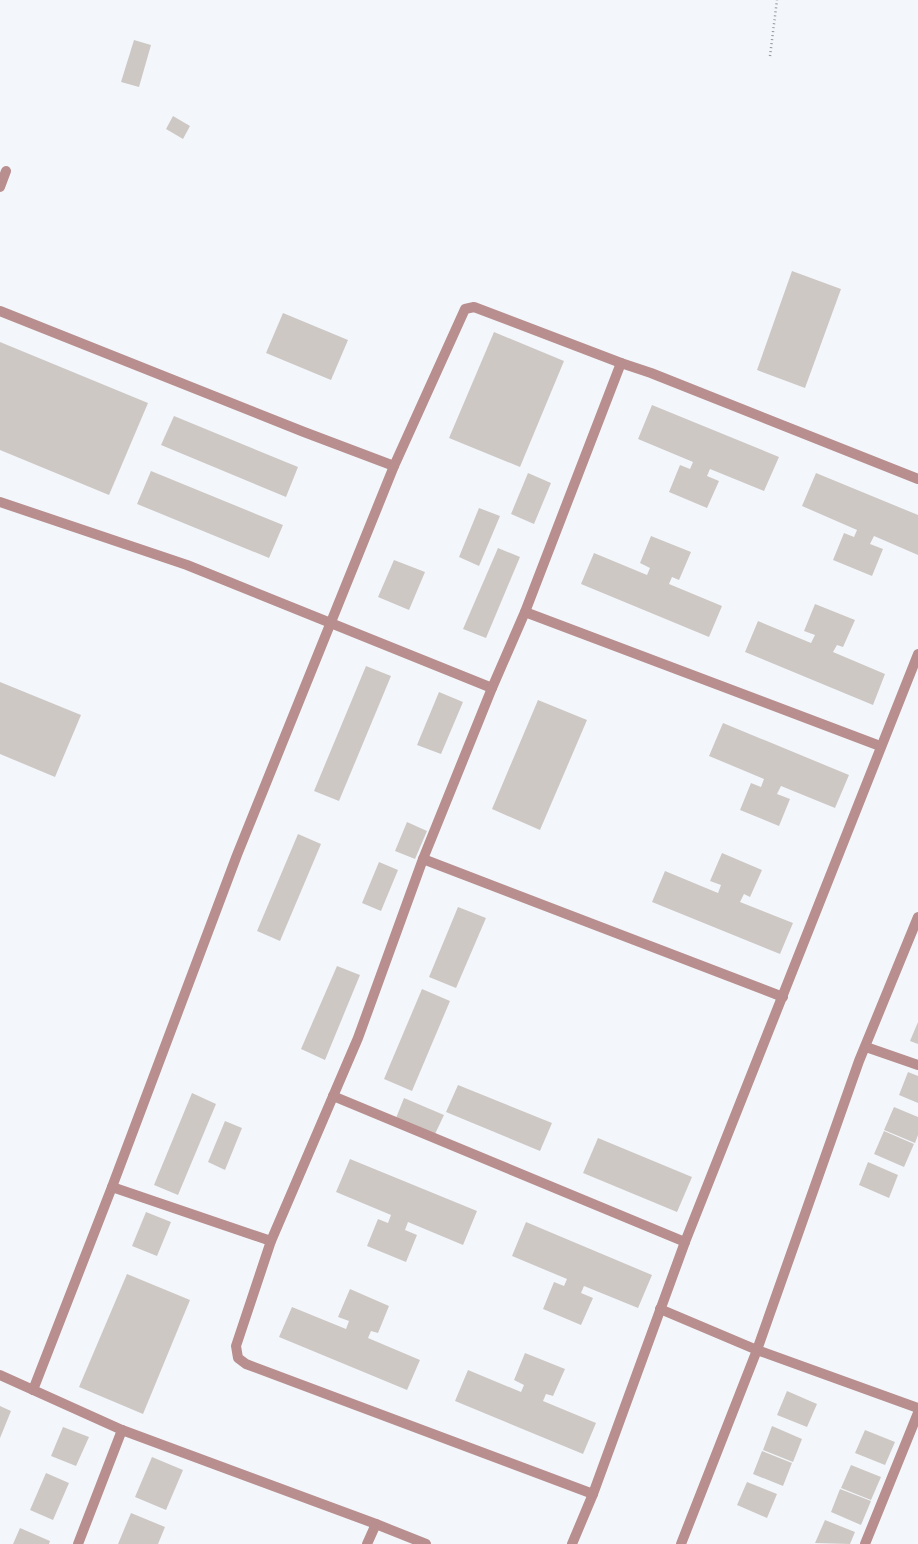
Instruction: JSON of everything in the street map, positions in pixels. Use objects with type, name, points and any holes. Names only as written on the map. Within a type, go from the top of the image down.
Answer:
[{"type":"lane","points":[[0,187],[6,171]]},
{"type":"lane","points":[[33,1390],[112,1187],[237,855],[394,466],[465,309],[474,307],[621,363],[652,373],[918,479]]},
{"type":"lane","points":[[0,311],[296,429],[394,466]]},
{"type":"lane","points":[[592,1494],[246,1364],[238,1358],[236,1346],[272,1241],[332,1096],[358,1038],[423,859],[524,612],[621,363]]},
{"type":"lane","points":[[0,502],[187,565],[330,624],[492,688]]},
{"type":"lane","points":[[524,612],[880,746]]},
{"type":"lane","points":[[572,1544],[592,1494],[685,1242],[783,997],[880,746],[918,654]]},
{"type":"lane","points":[[423,859],[783,997]]},
{"type":"lane","points":[[681,1544],[757,1350],[859,1061],[918,917]]},
{"type":"lane","points":[[866,1047],[918,1065]]},
{"type":"lane","points":[[332,1096],[685,1242]]},
{"type":"lane","points":[[112,1187],[272,1241]]},
{"type":"lane","points":[[660,1309],[757,1350],[918,1408]]},
{"type":"lane","points":[[0,1375],[122,1430],[426,1544]]},
{"type":"lane","points":[[865,1544],[918,1413]]},
{"type":"lane","points":[[78,1544],[122,1430]]},
{"type":"lane","points":[[367,1544],[376,1524]]},
{"type":"path","points":[[770,56],[777,0]]},
{"type":"building","points":[[134,40],[151,45],[139,87],[121,82]]},
{"type":"building","points":[[173,116],[190,126],[183,139],[166,129]]},
{"type":"building","points":[[792,271],[841,289],[805,388],[757,370]]},
{"type":"building","points":[[283,313],[348,340],[331,380],[266,353]]},
{"type":"building","points":[[494,332],[564,361],[520,467],[449,438]]},
{"type":"building","points":[[0,342],[148,403],[109,495],[0,450]]},
{"type":"building","points":[[652,405],[779,457],[764,491],[710,469],[707,476],[719,481],[707,508],[669,492],[680,465],[690,469],[693,462],[638,439]]},
{"type":"building","points":[[174,416],[298,467],[286,497],[161,445]]},
{"type":"building","points":[[151,471],[283,525],[269,558],[137,504]]},
{"type":"building","points":[[528,473],[551,483],[534,524],[511,514]]},
{"type":"building","points":[[816,473],[918,515],[918,555],[874,536],[870,544],[883,549],[872,576],[833,560],[844,533],[854,537],[857,530],[802,506]]},
{"type":"building","points":[[479,508],[500,516],[479,566],[459,557]]},
{"type":"building","points":[[651,536],[691,552],[679,580],[672,577],[669,584],[722,606],[709,637],[581,584],[594,553],[647,575],[650,568],[640,563]]},
{"type":"building","points":[[498,548],[520,557],[486,638],[463,629]]},
{"type":"building","points":[[394,560],[425,572],[409,610],[378,597]]},
{"type":"building","points":[[815,604],[855,620],[843,647],[837,645],[833,652],[885,674],[873,705],[745,652],[758,621],[811,643],[815,635],[804,631]]},
{"type":"building","points":[[366,666],[391,676],[339,801],[314,791]]},
{"type":"building","points":[[0,682],[81,715],[55,777],[0,754]]},
{"type":"building","points":[[439,692],[463,702],[441,754],[417,745]]},
{"type":"building","points":[[538,700],[587,720],[540,830],[492,809]]},
{"type":"building","points":[[723,723],[849,775],[835,808],[781,786],[777,794],[790,799],[779,826],[740,810],[751,783],[761,787],[764,779],[709,756]]},
{"type":"building","points":[[407,822],[427,831],[415,859],[395,851]]},
{"type":"building","points":[[298,834],[321,844],[280,941],[257,931]]},
{"type":"building","points":[[722,853],[762,870],[750,897],[744,894],[740,902],[793,923],[780,954],[652,902],[665,871],[718,893],[721,885],[710,881]]},
{"type":"building","points":[[379,862],[398,870],[381,911],[362,903]]},
{"type":"building","points":[[458,907],[486,918],[456,988],[429,977]]},
{"type":"building","points":[[337,966],[360,975],[325,1060],[301,1049]]},
{"type":"building","points":[[422,989],[450,1001],[412,1091],[384,1079]]},
{"type":"building","points":[[918,1022],[918,1044],[910,1041]]},
{"type":"building","points":[[908,1072],[918,1076],[918,1103],[899,1095]]},
{"type":"building","points":[[458,1085],[552,1123],[540,1151],[446,1112]]},
{"type":"building","points":[[192,1093],[216,1104],[178,1195],[154,1185]]},
{"type":"building","points":[[404,1098],[444,1115],[435,1134],[396,1118]]},
{"type":"building","points":[[894,1107],[918,1117],[918,1135],[915,1143],[884,1130]]},
{"type":"building","points":[[225,1121],[242,1128],[225,1170],[208,1162]]},
{"type":"building","points":[[884,1131],[914,1144],[904,1167],[874,1154]]},
{"type":"building","points":[[598,1138],[692,1177],[677,1212],[583,1173]]},
{"type":"building","points":[[350,1159],[477,1211],[463,1245],[408,1222],[405,1230],[417,1235],[406,1262],[367,1246],[378,1219],[388,1223],[391,1215],[336,1192]]},
{"type":"building","points":[[868,1162],[898,1175],[889,1198],[859,1185]]},
{"type":"building","points":[[146,1212],[171,1222],[157,1256],[132,1246]]},
{"type":"building","points":[[526,1222],[652,1275],[638,1308],[584,1286],[581,1293],[593,1298],[581,1325],[543,1309],[554,1282],[564,1286],[567,1279],[512,1256]]},
{"type":"building","points":[[127,1274],[190,1300],[143,1414],[79,1387]]},
{"type":"building","points":[[350,1289],[389,1306],[378,1333],[371,1331],[368,1338],[420,1360],[407,1390],[279,1337],[292,1307],[346,1329],[349,1321],[338,1317]]},
{"type":"building","points":[[525,1353],[565,1369],[553,1396],[546,1394],[543,1401],[596,1423],[583,1454],[455,1401],[468,1370],[521,1392],[524,1385],[514,1380]]},
{"type":"building","points":[[787,1391],[817,1404],[807,1427],[777,1415]]},
{"type":"building","points":[[0,1406],[11,1411],[0,1438]]},
{"type":"building","points":[[772,1426],[802,1439],[793,1462],[763,1450]]},
{"type":"building","points":[[63,1427],[89,1437],[76,1466],[51,1456]]},
{"type":"building","points":[[865,1430],[895,1442],[885,1465],[855,1453]]},
{"type":"building","points":[[762,1451],[792,1463],[783,1486],[753,1474]]},
{"type":"building","points":[[152,1457],[183,1470],[166,1510],[135,1497]]},
{"type":"building","points":[[851,1465],[881,1477],[871,1500],[841,1488]]},
{"type":"building","points":[[46,1473],[69,1483],[53,1520],[30,1510]]},
{"type":"building","points":[[747,1482],[777,1494],[767,1518],[737,1505]]},
{"type":"building","points":[[840,1489],[871,1501],[861,1525],[831,1512]]},
{"type":"building","points":[[131,1513],[165,1527],[158,1544],[118,1544]]},
{"type":"building","points":[[825,1520],[855,1532],[850,1544],[815,1543]]},
{"type":"building","points":[[20,1528],[50,1541],[49,1544],[13,1544]]}]
